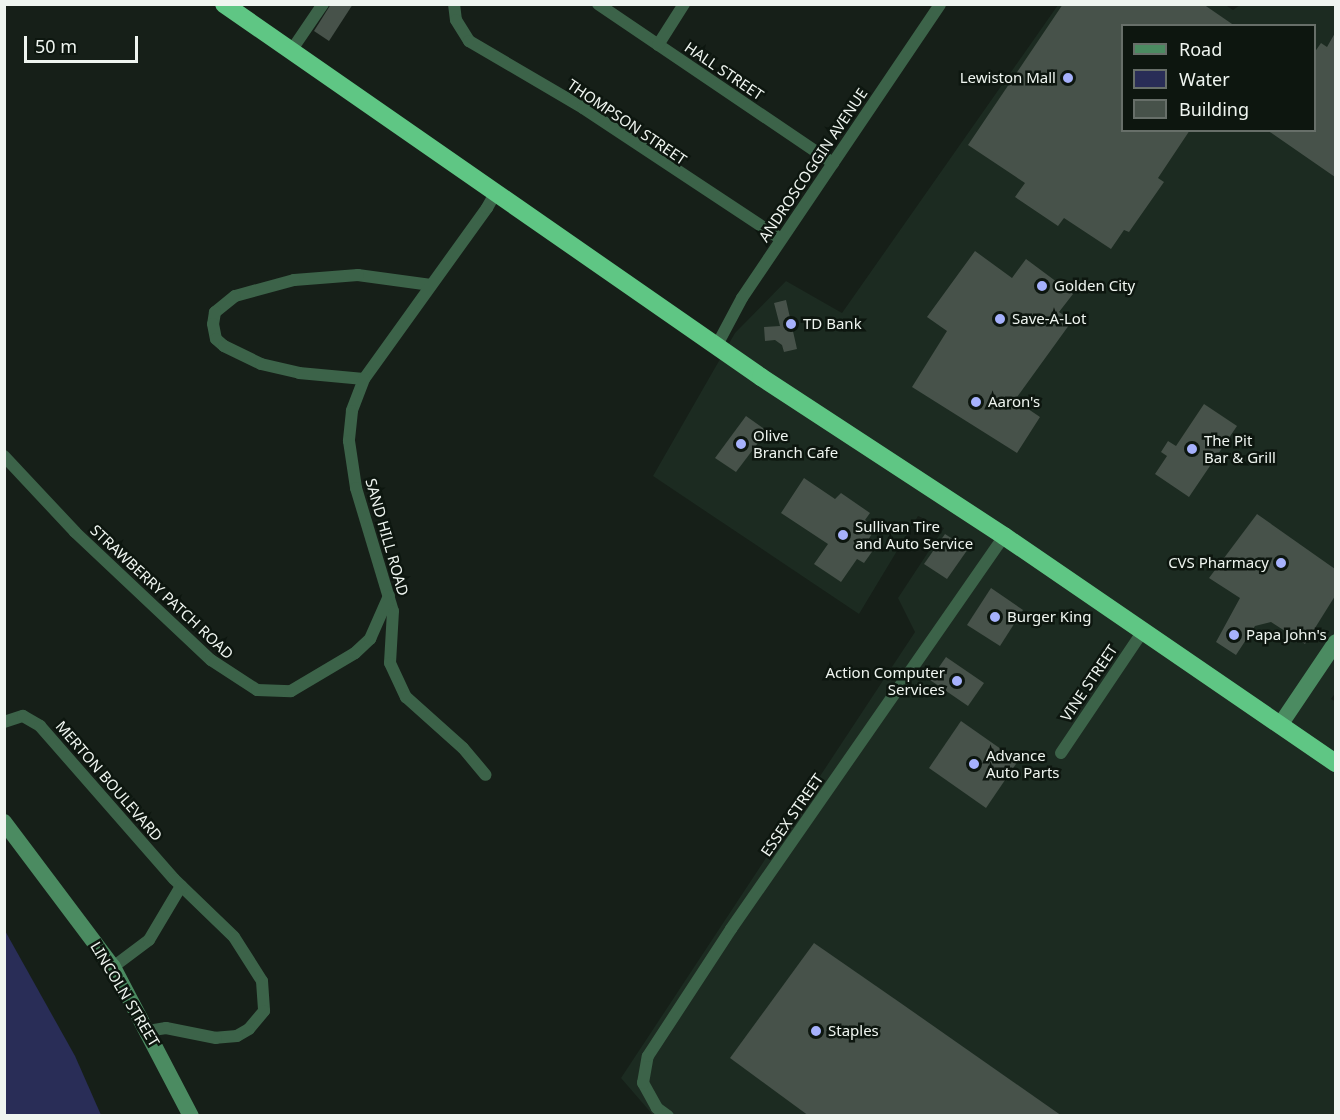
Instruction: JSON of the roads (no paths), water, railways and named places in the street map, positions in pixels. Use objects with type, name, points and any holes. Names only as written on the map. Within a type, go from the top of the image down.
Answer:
[{"type":"highway","points":[[224,4],[717,345],[1004,536],[1335,763]]},
{"type":"main road","points":[[1280,725],[1335,642]]},
{"type":"main road","name":"LINCOLN STREET","points":[[4,822],[113,968],[191,1116]]},
{"type":"street","points":[[291,51],[323,4]]},
{"type":"street","name":"THOMPSON STREET","points":[[454,4],[459,28],[469,40],[583,108],[781,239]]},
{"type":"street","name":"HALL STREET","points":[[598,4],[832,163]]},
{"type":"street","points":[[658,45],[684,4]]},
{"type":"street","name":"ANDROSCOGGIN AVENUE","points":[[717,345],[740,300],[940,4]]},
{"type":"street","name":"SAND HILL ROAD","points":[[486,775],[463,748],[422,715],[398,685],[390,663],[393,616],[352,469],[350,426],[364,379],[496,192]]},
{"type":"street","points":[[364,379],[299,374],[261,364],[216,339],[215,312],[235,296],[257,287],[294,280],[358,275],[431,285]]},
{"type":"street","name":"STRAWBERRY PATCH ROAD","points":[[4,456],[75,532],[211,660],[257,690],[285,693],[313,681],[355,653],[370,639],[389,596]]},
{"type":"street","name":"ESSEX STREET","points":[[668,1116],[657,1108],[643,1083],[648,1056],[730,929],[1004,536]]},
{"type":"street","name":"VINE STREET","points":[[1061,753],[1143,631]]},
{"type":"street","name":"MERTON BOULEVARD","points":[[4,722],[23,716],[40,726],[181,886],[210,910],[242,947],[262,981],[264,1011],[249,1029],[227,1039],[166,1028],[148,1031]]},
{"type":"street","points":[[113,968],[149,940],[181,886]]},
{"type":"water","points":[[4,929],[75,1056],[101,1115],[5,1115]]},
{"type":"place","name":"Lewiston Mall","points":[[1068,78]]},
{"type":"place","name":"Golden City","points":[[1042,286]]},
{"type":"place","name":"Save-A-Lot","points":[[1000,319]]},
{"type":"place","name":"TD Bank","points":[[791,324]]},
{"type":"place","name":"Aaron's","points":[[976,402]]},
{"type":"place","name":"Olive Branch Cafe","points":[[741,444]]},
{"type":"place","name":"The Pit Bar & Grill","points":[[1192,449]]},
{"type":"place","name":"Sullivan Tire and Auto Service","points":[[843,535]]},
{"type":"place","name":"CVS Pharmacy","points":[[1281,563]]},
{"type":"place","name":"Burger King","points":[[995,617]]},
{"type":"place","name":"Papa John's","points":[[1234,635]]},
{"type":"place","name":"Action Computer Services","points":[[957,681]]},
{"type":"place","name":"Advance Auto Parts","points":[[974,764]]},
{"type":"place","name":"Staples","points":[[816,1031]]}]
